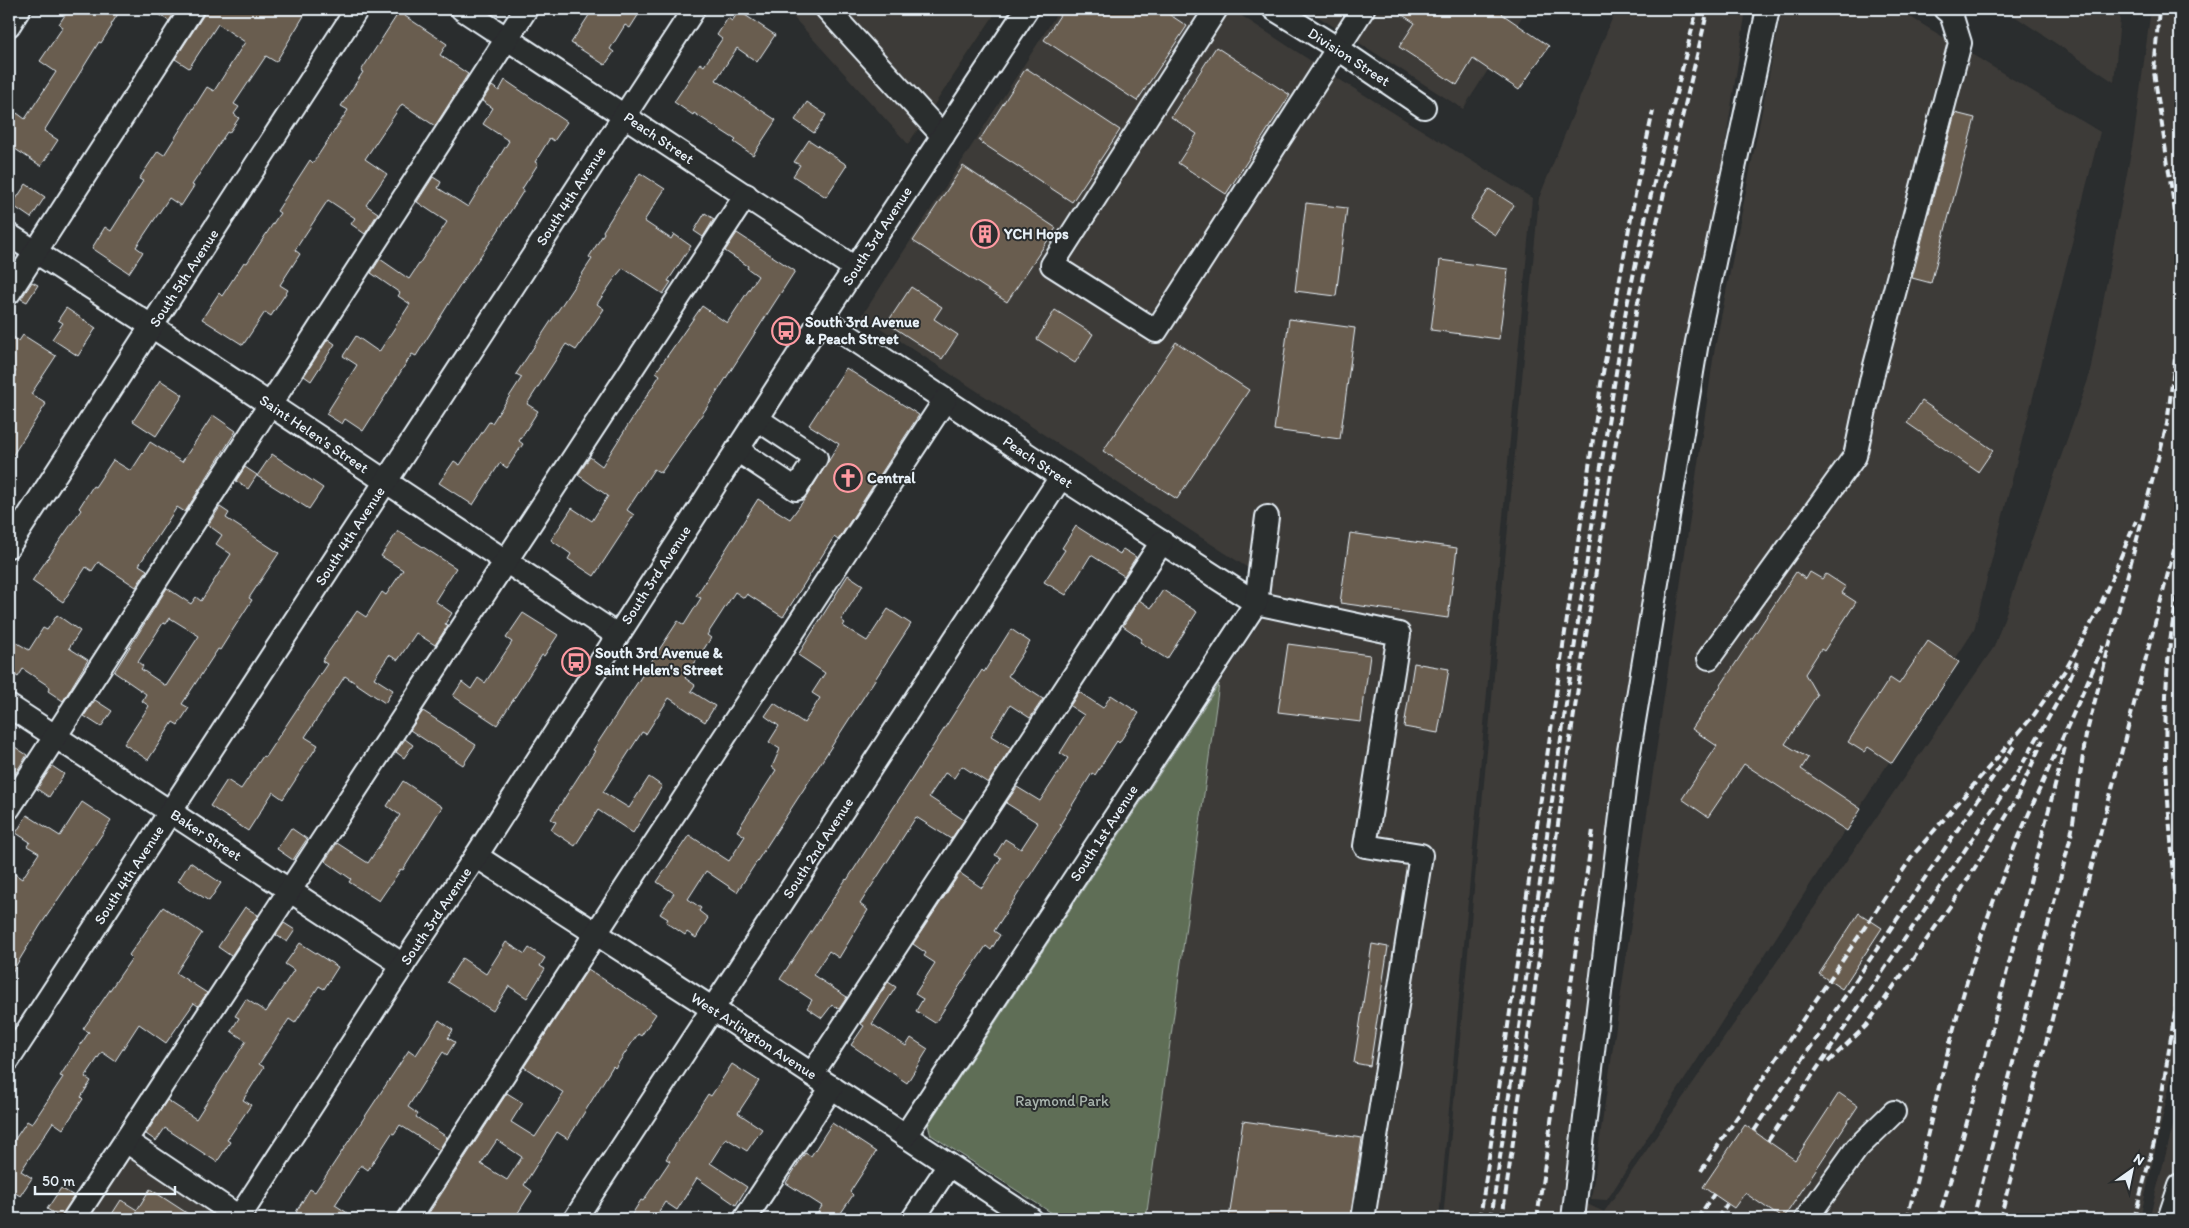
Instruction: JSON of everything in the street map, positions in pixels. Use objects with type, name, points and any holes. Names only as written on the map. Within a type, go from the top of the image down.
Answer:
[{"type":"street","points":[[9,25],[19,9]]},
{"type":"street","points":[[9,293],[192,9]]},
{"type":"street","name":"South 5th Avenue","points":[[9,546],[357,9]]},
{"type":"street","name":"Peach Street","points":[[462,9],[855,268]]},
{"type":"street","points":[[9,808],[526,9]]},
{"type":"street","points":[[827,9],[942,136]]},
{"type":"street","name":"South 3rd Avenue","points":[[239,1218],[476,856],[822,318],[1027,9]]},
{"type":"street","points":[[1216,9],[1052,265],[1156,331],[1363,9]]},
{"type":"street","name":"Division Street","points":[[1274,9],[1337,48],[1424,107]]},
{"type":"street","points":[[1579,1215],[1628,757],[1697,342],[1768,9]]},
{"type":"street","points":[[1709,658],[1855,456],[1872,377],[1960,43],[1951,14],[1945,9]]},
{"type":"street","name":"South 4th Avenue","points":[[9,1059],[691,10]]},
{"type":"street","points":[[74,1219],[746,195]]},
{"type":"street","name":"Saint Helen's Street","points":[[9,235],[153,326],[617,635]]},
{"type":"street","name":"Peach Street","points":[[822,318],[1061,477],[1256,603]]},
{"type":"street","points":[[409,1219],[945,400]]},
{"type":"street","points":[[737,450],[796,489],[816,458],[757,419]]},
{"type":"street","name":"South 2nd Avenue","points":[[575,1219],[1061,477]]},
{"type":"street","name":"South 1st Avenue","points":[[905,1136],[1256,603],[1267,517]]},
{"type":"street","points":[[812,1074],[1162,542]]},
{"type":"street","points":[[1256,603],[1399,634],[1365,846],[1421,855],[1363,1219]]},
{"type":"street","name":"Baker Street","points":[[9,706],[403,965]]},
{"type":"street","name":"West Arlington Avenue","points":[[476,856],[713,1009],[1031,1219]]},
{"type":"street","points":[[745,1219],[832,1087]]},
{"type":"street","points":[[1806,1219],[1857,1148],[1894,1112]]},
{"type":"street","points":[[126,1141],[239,1218]]},
{"type":"street","points":[[913,1219],[949,1165]]},
{"type":"street","points":[[2169,1219],[2180,1186]]},
{"type":"shaded area","points":[[786,9],[998,9],[908,144]]},
{"type":"shaded area","points":[[1060,9],[1231,9],[1345,83],[1532,198],[1439,1219],[1146,1219],[1219,684],[1263,617],[1268,581],[862,316]]},
{"type":"shaded area","points":[[1306,9],[1527,9],[1463,109]]},
{"type":"shaded area","points":[[1616,9],[1746,9],[1566,1194],[1604,1212],[1994,647],[2089,377],[2134,136],[2151,9],[2180,9],[2180,666],[2177,695],[2180,757],[2180,1038],[2140,1219],[1443,1219],[1539,198]]},
{"type":"shaded area","points":[[1782,9],[1897,9],[2100,132],[1974,630],[1607,1200],[1591,1199],[1714,353]]},
{"type":"shaded area","points":[[2004,9],[2121,9],[2114,82]]},
{"type":"shaded area","points":[[2180,1099],[2180,1219],[2149,1219]]},
{"type":"shaded area","points":[[139,1136],[227,1194],[209,1219],[83,1219]]},
{"type":"green space","name":"Raymond Park","points":[[1219,684],[1146,1219],[1061,1219],[931,1135],[928,1125]]},
{"type":"building","points":[[69,9],[121,9],[44,131],[58,140],[41,166],[9,145],[9,125],[17,113],[25,119],[56,72],[40,61],[63,27],[59,24]]},
{"type":"building","points":[[151,9],[177,9],[169,21]]},
{"type":"building","points":[[205,9],[308,9],[276,62],[266,56],[234,104],[239,107],[234,114],[239,118],[229,133],[227,132],[192,185],[194,186],[181,206],[169,198],[136,247],[143,252],[129,273],[92,248],[105,227],[111,231],[143,181],[139,179],[158,151],[164,155],[207,87],[214,91],[245,42],[218,24],[189,68],[175,59],[203,16]]},
{"type":"building","points":[[593,9],[642,9],[630,28],[625,25],[610,49],[614,52],[605,65],[571,43]]},
{"type":"building","points":[[1064,9],[1161,9],[1187,26],[1137,101],[1044,40]]},
{"type":"building","points":[[1393,9],[1506,9],[1502,14],[1549,46],[1519,90],[1473,59],[1457,85],[1399,47],[1415,23]]},
{"type":"building","points":[[739,11],[775,35],[757,62],[737,48],[716,80],[776,120],[753,155],[734,142],[736,140],[674,102],[700,63],[704,66],[722,39],[717,35],[728,18],[732,21]]},
{"type":"building","points":[[399,12],[447,44],[440,55],[468,74],[435,126],[402,104],[365,159],[387,174],[366,205],[378,213],[365,234],[351,224],[355,218],[328,200],[295,250],[300,254],[280,285],[288,290],[271,316],[265,312],[243,345],[202,319],[219,293],[222,296],[244,262],[247,263],[280,213],[277,211],[310,160],[313,163],[348,110],[341,106]]},
{"type":"building","points":[[1216,47],[1290,95],[1226,194],[1178,163],[1197,134],[1171,117]]},
{"type":"building","name":"YCH Hops","points":[[1026,68],[1120,130],[1072,202],[979,141]]},
{"type":"building","points":[[505,80],[567,122],[554,141],[550,138],[535,162],[538,164],[522,189],[524,190],[496,234],[463,281],[416,356],[412,354],[363,431],[345,419],[342,424],[326,414],[357,365],[343,356],[356,336],[379,352],[410,304],[398,296],[400,293],[371,273],[380,259],[409,279],[447,222],[417,202],[433,177],[441,182],[438,188],[468,207],[509,141],[483,124],[493,108],[482,101],[492,86],[499,91]]},
{"type":"building","points":[[807,102],[826,115],[814,133],[795,120]]},
{"type":"building","points":[[1955,113],[1975,118],[1931,283],[1912,278]]},
{"type":"building","points":[[809,140],[847,165],[826,197],[793,176],[800,165],[794,162]]},
{"type":"building","name":"YCH Hops","points":[[963,166],[1056,228],[1007,302],[913,241]]},
{"type":"building","points":[[640,173],[665,189],[644,221],[671,239],[674,234],[691,246],[668,281],[671,282],[663,294],[623,268],[617,275],[597,304],[604,309],[576,350],[566,344],[527,404],[538,411],[519,441],[523,444],[507,468],[500,463],[473,505],[439,483],[454,461],[460,465],[489,422],[492,423],[522,377],[516,374],[592,259],[589,257],[604,233],[603,231]]},
{"type":"building","points":[[26,184],[45,197],[31,218],[12,205]]},
{"type":"building","points":[[1489,189],[1514,205],[1495,235],[1470,219]]},
{"type":"building","points":[[1306,203],[1347,208],[1336,296],[1295,291]]},
{"type":"building","points":[[705,213],[714,219],[703,237],[694,231]]},
{"type":"building","points":[[737,233],[795,271],[708,406],[661,473],[654,469],[627,510],[634,515],[594,576],[568,559],[571,554],[551,540],[572,508],[592,521],[608,496],[578,475],[590,457],[602,466],[660,375],[656,372],[702,306],[727,323],[758,276],[747,268],[748,266],[725,251]]},
{"type":"building","points":[[1440,260],[1508,269],[1499,339],[1431,330]]},
{"type":"building","points":[[32,282],[38,285],[27,302],[21,299]]},
{"type":"building","points":[[911,287],[942,307],[934,319],[958,335],[942,359],[887,323]]},
{"type":"building","points":[[66,308],[96,328],[78,356],[52,339],[63,323],[58,320]]},
{"type":"building","points":[[1055,310],[1093,334],[1075,363],[1037,339]]},
{"type":"building","points":[[1289,319],[1355,328],[1340,439],[1274,430]]},
{"type":"building","points":[[9,334],[19,341],[23,335],[56,356],[31,394],[46,404],[9,461],[9,381],[16,371],[9,366]]},
{"type":"building","points":[[328,339],[335,344],[311,381],[304,376]]},
{"type":"building","points":[[1176,342],[1249,390],[1177,499],[1103,451]]},
{"type":"building","points":[[846,368],[919,415],[838,540],[834,537],[783,617],[747,594],[744,598],[735,592],[707,635],[711,638],[685,678],[695,685],[691,691],[715,706],[705,722],[669,698],[646,734],[642,732],[603,792],[629,808],[649,777],[662,786],[633,833],[598,810],[575,846],[551,830],[556,822],[551,819],[595,751],[593,750],[678,621],[684,625],[701,598],[696,596],[758,499],[790,519],[807,496],[839,444],[809,425]]},
{"type":"building","points":[[160,380],[183,395],[156,436],[133,421]]},
{"type":"building","points":[[1922,401],[1993,450],[1978,472],[1907,423]]},
{"type":"building","points":[[213,415],[236,431],[185,512],[177,507],[139,565],[147,570],[136,587],[98,562],[92,571],[86,567],[63,602],[32,581],[81,510],[79,508],[93,486],[95,487],[113,460],[131,471],[150,442],[182,462]]},
{"type":"building","points":[[272,454],[323,488],[309,509],[257,476]]},
{"type":"building","points":[[245,467],[257,475],[248,489],[236,481]]},
{"type":"building","points":[[220,507],[229,513],[226,518],[279,553],[249,598],[252,600],[220,650],[218,649],[182,704],[189,708],[178,725],[173,722],[148,760],[124,744],[149,706],[142,701],[146,694],[114,672],[167,588],[191,604],[196,597],[201,601],[231,554],[216,544],[222,535],[208,525]],"holes":[[[170,618],[199,636],[166,686],[141,669],[143,666],[138,662],[163,623],[166,624]]]},
{"type":"building","points":[[1076,526],[1120,554],[1123,549],[1136,557],[1124,576],[1091,555],[1066,595],[1044,582],[1065,550],[1062,548]]},
{"type":"building","points":[[398,531],[456,568],[435,601],[452,613],[445,624],[448,625],[435,645],[416,633],[398,660],[389,655],[374,678],[393,690],[385,703],[345,676],[305,737],[318,745],[283,799],[273,792],[248,831],[210,806],[227,780],[241,789],[263,756],[265,757],[327,664],[322,661],[357,611],[366,617],[382,592],[386,595],[403,570],[381,556]]},
{"type":"building","points":[[1350,533],[1457,548],[1448,618],[1340,603]]},
{"type":"building","points":[[1796,572],[1806,579],[1810,572],[1822,579],[1826,574],[1846,587],[1842,593],[1856,602],[1824,651],[1821,649],[1805,674],[1817,695],[1785,744],[1808,758],[1801,769],[1861,809],[1847,831],[1744,764],[1708,817],[1682,799],[1717,746],[1692,729]]},
{"type":"building","points":[[848,575],[863,585],[841,620],[845,623],[843,626],[867,641],[888,609],[911,624],[737,892],[706,871],[688,899],[701,908],[699,911],[708,918],[696,938],[687,932],[685,935],[666,922],[668,919],[660,914],[674,893],[657,882],[689,835],[729,861],[745,836],[737,831],[776,770],[772,767],[780,749],[769,742],[779,726],[765,716],[774,703],[804,723],[820,698],[812,693],[825,673],[798,655]]},
{"type":"building","points":[[1163,590],[1197,612],[1167,659],[1140,642],[1142,639],[1123,626],[1139,600],[1151,608]]},
{"type":"building","points":[[523,613],[558,635],[544,656],[542,655],[497,725],[453,696],[462,682],[471,689],[478,678],[485,683],[512,642],[506,638]]},
{"type":"building","points":[[57,615],[80,631],[69,648],[88,660],[63,701],[48,691],[50,687],[23,669],[18,677],[9,671],[9,638],[29,650],[43,628],[47,630]]},
{"type":"building","points":[[1011,629],[1030,642],[1008,676],[1043,699],[1030,718],[1010,705],[991,736],[1011,748],[988,783],[962,766],[954,778],[945,773],[929,797],[964,820],[951,839],[916,817],[860,904],[868,910],[839,958],[829,951],[813,975],[847,997],[839,1009],[832,1005],[822,1018],[807,1008],[812,1000],[780,979],[847,880],[982,670],[984,672]]},
{"type":"building","points":[[1928,641],[1959,662],[1892,763],[1868,747],[1864,752],[1848,742],[1890,678],[1899,684]]},
{"type":"building","points":[[1288,644],[1370,655],[1361,722],[1278,712]]},
{"type":"building","points":[[1414,663],[1449,669],[1438,733],[1404,727]]},
{"type":"building","points":[[1079,692],[1103,708],[1111,695],[1139,713],[1119,743],[1117,741],[1095,775],[1092,773],[1060,825],[1062,826],[994,931],[1000,935],[991,950],[986,946],[935,1023],[916,1011],[923,999],[915,994],[935,963],[924,956],[926,953],[913,944],[960,873],[982,888],[1001,858],[995,855],[1005,839],[1021,849],[1038,823],[1006,803],[1017,787],[1040,801],[1068,758],[1060,753],[1084,715],[1070,706]]},
{"type":"building","points":[[95,700],[112,711],[101,727],[84,716]]},
{"type":"building","points":[[423,711],[476,745],[463,765],[410,730]]},
{"type":"building","points":[[405,739],[413,745],[404,758],[396,752]]},
{"type":"building","points":[[15,747],[27,755],[15,774],[9,770],[9,757]]},
{"type":"building","points":[[52,766],[64,774],[49,797],[37,789]]},
{"type":"building","points":[[403,781],[442,807],[403,870],[401,869],[379,901],[349,882],[351,879],[325,861],[337,843],[368,863],[400,815],[387,806]]},
{"type":"building","points":[[82,802],[111,821],[40,926],[9,977],[9,870],[22,879],[39,853],[27,846],[30,842],[16,833],[27,815],[60,836]]},
{"type":"building","points":[[291,828],[307,839],[293,860],[277,849]]},
{"type":"building","points":[[190,862],[221,883],[209,901],[178,881]]},
{"type":"building","points":[[163,907],[202,933],[176,973],[207,993],[198,1006],[194,1003],[166,1043],[139,1024],[115,1061],[102,1052],[85,1077],[91,1081],[81,1097],[83,1099],[63,1129],[53,1122],[21,1171],[32,1178],[20,1196],[9,1189],[9,1148],[27,1121],[32,1124],[63,1077],[60,1076],[89,1032],[83,1029],[132,958],[129,955]]},
{"type":"building","points":[[245,907],[258,915],[231,956],[218,947]]},
{"type":"building","points":[[1859,913],[1882,928],[1842,989],[1819,974]]},
{"type":"building","points":[[284,923],[295,930],[287,942],[276,935]]},
{"type":"building","points":[[506,942],[525,954],[529,948],[545,958],[540,966],[545,969],[527,998],[509,986],[493,1011],[447,982],[462,958],[486,974]]},
{"type":"building","points":[[300,943],[338,967],[324,989],[319,986],[295,1023],[289,1019],[259,1064],[264,1067],[243,1100],[251,1105],[227,1140],[230,1142],[217,1162],[165,1128],[156,1141],[146,1134],[167,1100],[196,1119],[246,1041],[231,1031],[239,1018],[235,1016],[246,999],[266,1012],[294,970],[285,964]]},
{"type":"building","points":[[1372,944],[1388,947],[1370,1066],[1354,1063]]},
{"type":"building","points":[[588,969],[656,1014],[641,1036],[638,1034],[615,1068],[613,1066],[568,1139],[557,1132],[524,1185],[532,1191],[514,1219],[425,1219],[507,1093],[523,1103],[511,1122],[535,1137],[564,1093],[524,1067]],"holes":[[[497,1140],[522,1157],[507,1180],[481,1164]]]},
{"type":"building","points":[[888,982],[896,987],[872,1024],[906,1046],[911,1038],[928,1049],[907,1083],[851,1045],[864,1026],[861,1024]]},
{"type":"building","points":[[439,1020],[453,1030],[448,1038],[455,1042],[447,1055],[443,1052],[408,1107],[418,1114],[416,1117],[447,1137],[439,1150],[400,1125],[394,1134],[392,1133],[368,1170],[361,1165],[335,1205],[357,1219],[308,1219],[296,1212],[310,1189],[315,1192],[409,1050],[416,1055]]},
{"type":"building","points":[[732,1064],[759,1081],[738,1113],[762,1129],[747,1151],[726,1138],[710,1163],[747,1187],[736,1205],[697,1178],[677,1210],[665,1202],[654,1219],[629,1219],[670,1161],[666,1159],[708,1094],[711,1096]]},
{"type":"building","points":[[1839,1093],[1858,1106],[1783,1219],[1745,1193],[1734,1208],[1703,1187],[1745,1125],[1795,1160]]},
{"type":"building","points":[[1243,1121],[1362,1138],[1350,1219],[1229,1219]]},
{"type":"building","points":[[832,1123],[876,1152],[850,1192],[853,1195],[837,1219],[814,1219],[822,1206],[786,1183],[805,1153],[811,1156]]},
{"type":"building","points":[[61,1188],[74,1196],[61,1218],[47,1209]]},
{"type":"building","points":[[150,1189],[196,1219],[120,1219],[112,1214],[121,1200],[137,1210]]},
{"type":"railway","points":[[1491,1219],[1598,485],[1626,310],[1646,215],[1697,9]]},
{"type":"railway","points":[[1502,1219],[1570,740],[1637,306],[1708,9]]},
{"type":"railway","points":[[1973,1219],[2071,836],[2086,735],[2167,424],[2180,319],[2175,212],[2154,72],[2159,9]]},
{"type":"railway","points":[[1480,1219],[1601,384],[1635,195],[1653,111]]},
{"type":"railway","points":[[1701,1171],[1914,854],[2034,715],[2066,669],[2097,613],[2136,521]]},
{"type":"railway","points":[[2000,1219],[2180,527]]},
{"type":"railway","points":[[2180,585],[2167,673],[2165,718],[2168,807],[2180,941]]},
{"type":"railway","points":[[1907,1219],[1950,1042],[1981,937],[2023,827],[2103,646]]},
{"type":"railway","points":[[1768,1141],[2019,770],[2067,685],[2077,662]]},
{"type":"railway","points":[[1828,1062],[1866,1026],[1960,892],[2015,802],[2043,740]]},
{"type":"railway","points":[[1754,1131],[2014,746]]},
{"type":"railway","points":[[1938,1219],[1955,1166],[1985,1056],[2065,747]]},
{"type":"railway","points":[[1537,1219],[1593,830]]},
{"type":"railway","points":[[2134,1219],[2154,1143],[2180,981]]},
{"type":"railway","points":[[1697,1219],[1714,1194]]},
{"type":"railway","points":[[1717,1219],[1727,1204]]},
{"type":"place","name":"YCH Hops","points":[[985,234]]},
{"type":"place","name":"South 3rd Avenue & Peach Street","points":[[786,331]]},
{"type":"place","name":"Central","points":[[848,478]]},
{"type":"place","name":"South 3rd Avenue & Saint Helen's Street","points":[[576,662]]}]
